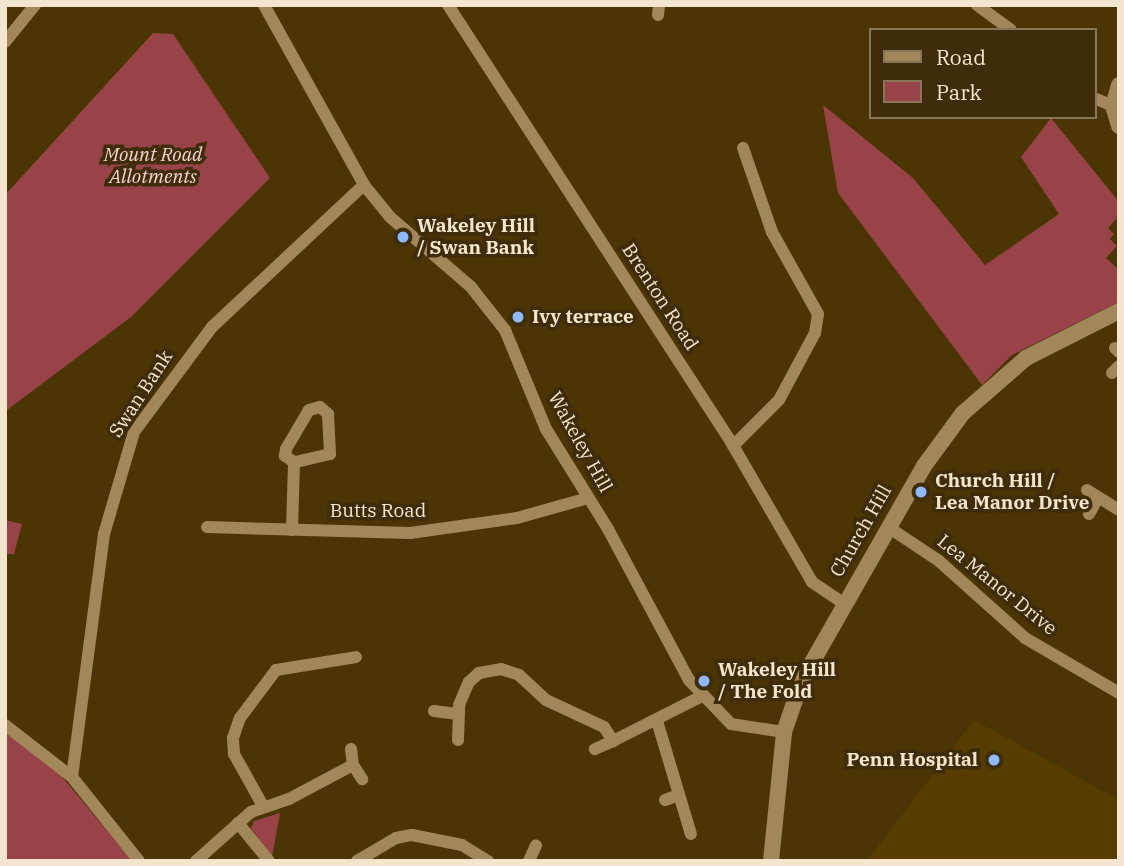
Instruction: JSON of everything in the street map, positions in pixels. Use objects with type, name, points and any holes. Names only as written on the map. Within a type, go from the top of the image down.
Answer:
[{"type":"street","points":[[5,42],[35,5]]},
{"type":"street","name":"Wakeley Hill","points":[[264,5],[364,185],[390,217],[492,311],[546,429],[702,696],[732,724],[760,732],[784,732]]},
{"type":"street","name":"Brenton Road","points":[[448,5],[733,446],[812,582],[843,603]]},
{"type":"street","points":[[977,5],[1008,28]]},
{"type":"street","points":[[1119,85],[1113,106],[1119,127]]},
{"type":"street","points":[[1096,99],[1113,106]]},
{"type":"street","points":[[733,446],[779,400],[815,333],[818,314],[772,232],[743,148]]},
{"type":"street","name":"Swan Bank","points":[[72,777],[104,534],[134,432],[212,327],[364,185]]},
{"type":"street","name":"Church Hill","points":[[771,861],[784,732],[802,680],[843,603],[935,449],[976,400],[1026,358],[1119,311]]},
{"type":"street","points":[[320,407],[327,414],[330,454],[294,462],[285,456],[288,441],[309,410],[320,407]]},
{"type":"street","points":[[292,530],[294,462]]},
{"type":"street","points":[[1087,490],[1119,510]]},
{"type":"street","name":"Butts Road","points":[[207,527],[410,533],[517,518],[588,498]]},
{"type":"street","points":[[1089,514],[1098,498]]},
{"type":"street","name":"Lea Manor Drive","points":[[888,527],[939,561],[1025,638],[1119,693]]},
{"type":"street","points":[[263,806],[234,754],[233,738],[240,718],[276,670],[356,657]]},
{"type":"street","points":[[458,740],[458,714],[472,677],[501,669],[519,675],[545,701],[604,727],[613,740]]},
{"type":"street","points":[[595,749],[657,721],[702,696]]},
{"type":"street","points":[[434,711],[458,714]]},
{"type":"street","points":[[657,721],[691,834]]},
{"type":"street","points":[[5,725],[72,777],[139,861]]},
{"type":"street","points":[[351,749],[353,765],[362,779]]},
{"type":"street","points":[[196,861],[238,823],[263,806],[289,799],[353,765]]},
{"type":"street","points":[[665,800],[679,795]]},
{"type":"street","points":[[238,823],[269,861]]},
{"type":"street","points":[[357,861],[396,838],[412,835],[462,845],[472,857],[488,861]]},
{"type":"street","points":[[529,861],[536,845]]},
{"type":"shaded area","name":"Penn Hospital","points":[[974,720],[1119,800],[1119,861],[867,861]]},
{"type":"green space","name":"Mount Road Allotments","points":[[153,33],[173,34],[270,178],[131,317],[7,410],[5,195]]},
{"type":"green space","points":[[823,105],[913,178],[985,265],[1059,214],[1021,157],[1052,119],[1119,202],[1119,216],[1108,228],[1114,234],[1110,239],[1117,246],[1106,258],[1119,270],[1119,302],[1012,355],[982,385],[838,193]]},
{"type":"green space","points":[[5,520],[22,524],[14,554],[5,554]]},
{"type":"green space","points":[[5,733],[50,762],[132,861],[5,861]]},
{"type":"green space","points":[[280,813],[272,857],[251,828],[254,821]]},
{"type":"place","name":"Wakeley Hill / Swan Bank","points":[[403,237]]},
{"type":"place","name":"Ivy terrace","points":[[518,317]]},
{"type":"place","name":"Church Hill / Lea Manor Drive","points":[[921,492]]},
{"type":"place","name":"Wakeley Hill / The Fold","points":[[704,681]]},
{"type":"place","name":"Penn Hospital","points":[[994,760]]}]
